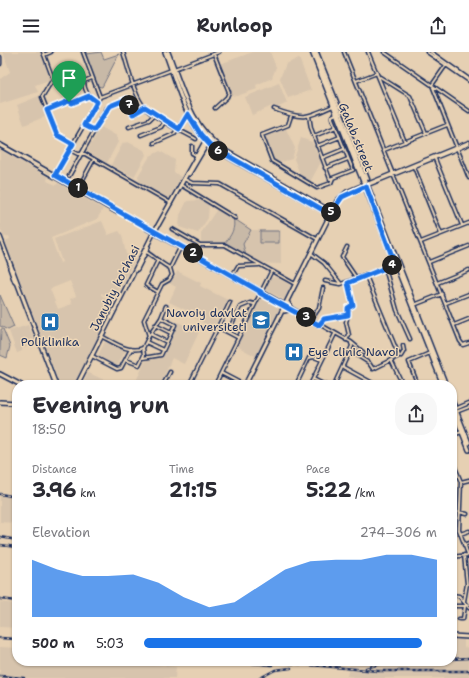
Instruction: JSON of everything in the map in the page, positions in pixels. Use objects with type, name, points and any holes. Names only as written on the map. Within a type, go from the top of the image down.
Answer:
[{"type":"main road","points":[[165,52],[191,112],[207,141]]},
{"type":"main road","points":[[168,52],[188,114],[207,141],[216,150],[331,213]]},
{"type":"main road","name":"Galab street","points":[[314,52],[335,103],[336,114],[366,185],[404,293],[442,380]]},
{"type":"main road","points":[[335,103],[363,170],[366,185],[442,380]]},
{"type":"main road","name":"Janubiy ko'chasi","points":[[80,380],[180,185],[207,141]]},
{"type":"main road","name":"Janubiy ko'chasi","points":[[155,233],[207,141]]},
{"type":"main road","points":[[248,380],[337,201],[343,195],[366,185]]},
{"type":"main road","points":[[285,306],[331,213]]},
{"type":"main road","points":[[0,237],[1,244],[54,380]]},
{"type":"main road","points":[[0,374],[12,380]]},
{"type":"main road","points":[[0,402],[12,403]]},
{"type":"main road","points":[[457,416],[469,443]]},
{"type":"main road","points":[[465,432],[469,450]]},
{"type":"main road","points":[[457,635],[469,636]]},
{"type":"street","points":[[51,52],[44,53],[53,79],[42,97],[57,135],[73,144]]},
{"type":"street","points":[[83,52],[100,97]]},
{"type":"street","points":[[123,52],[134,84],[145,107],[196,139]]},
{"type":"street","points":[[55,176],[100,97],[219,52]]},
{"type":"street","points":[[274,109],[291,116],[303,117],[309,116],[335,103],[314,52]]},
{"type":"street","points":[[344,52],[454,325],[463,345],[469,343]]},
{"type":"street","points":[[368,52],[405,142]]},
{"type":"street","points":[[384,52],[469,111]]},
{"type":"street","points":[[427,52],[469,80]]},
{"type":"street","points":[[431,52],[469,80]]},
{"type":"street","points":[[214,54],[229,92],[227,97],[215,108]]},
{"type":"street","points":[[0,57],[0,64]]},
{"type":"street","points":[[432,85],[446,65]]},
{"type":"street","points":[[356,81],[377,73]]},
{"type":"street","points":[[379,77],[410,96],[426,133]]},
{"type":"street","points":[[92,78],[84,81],[89,96],[97,102]]},
{"type":"street","points":[[432,85],[469,178]]},
{"type":"street","points":[[67,92],[69,102]]},
{"type":"street","points":[[47,110],[69,102],[72,103],[89,96]]},
{"type":"street","points":[[69,176],[94,130],[110,106],[127,99],[133,114],[145,107]]},
{"type":"street","points":[[130,127],[148,120],[154,114]]},
{"type":"street","points":[[154,143],[174,134],[179,129],[188,114]]},
{"type":"street","points":[[309,116],[317,146],[330,179],[353,170],[332,116],[336,114]]},
{"type":"street","points":[[291,116],[288,125],[262,135],[272,161],[318,188],[332,183],[333,178]]},
{"type":"street","points":[[141,135],[161,127],[166,121]]},
{"type":"street","points":[[84,125],[94,130]]},
{"type":"street","points":[[384,150],[447,125]]},
{"type":"street","points":[[314,136],[336,127]]},
{"type":"street","points":[[317,146],[340,137]]},
{"type":"street","points":[[394,174],[435,159],[469,143]]},
{"type":"street","points":[[0,145],[260,293],[351,342],[364,353]]},
{"type":"street","points":[[192,146],[192,154],[197,156]]},
{"type":"street","points":[[322,158],[344,149]]},
{"type":"street","points":[[366,185],[457,149]]},
{"type":"street","points":[[70,150],[80,154],[85,154],[171,203]]},
{"type":"street","points":[[81,183],[94,159]]},
{"type":"street","points":[[325,168],[348,159]]},
{"type":"street","points":[[435,159],[462,225]]},
{"type":"street","points":[[414,167],[441,234]]},
{"type":"street","points":[[363,170],[368,179]]},
{"type":"street","points":[[185,179],[192,182],[220,184],[317,239]]},
{"type":"street","points":[[180,185],[235,218]]},
{"type":"street","points":[[421,242],[469,222]]},
{"type":"street","points":[[172,228],[200,245],[225,245],[295,284]]},
{"type":"street","points":[[155,233],[194,255]]},
{"type":"street","points":[[194,255],[200,245]]},
{"type":"street","points":[[429,262],[469,246]]},
{"type":"street","points":[[347,247],[342,257],[357,279]]},
{"type":"street","points":[[167,342],[150,335],[144,320],[162,284],[169,280],[172,275],[170,268],[180,248]]},
{"type":"street","points":[[145,252],[158,260],[162,265],[170,268]]},
{"type":"street","points":[[312,254],[324,263],[340,284]]},
{"type":"street","points":[[158,260],[146,285],[158,292]]},
{"type":"street","points":[[325,281],[340,284],[348,283],[395,264]]},
{"type":"street","points":[[231,276],[238,266],[259,265]]},
{"type":"street","points":[[385,268],[397,310],[410,339]]},
{"type":"street","points":[[437,283],[469,270]]},
{"type":"street","points":[[218,380],[271,272]]},
{"type":"street","points":[[366,276],[400,356]]},
{"type":"street","points":[[346,340],[349,335],[346,322],[348,308],[353,305],[348,283]]},
{"type":"street","points":[[311,320],[319,308],[323,288]]},
{"type":"street","points":[[414,305],[442,294]]},
{"type":"street","points":[[446,303],[469,294]]},
{"type":"street","points":[[192,380],[230,302]]},
{"type":"street","points":[[228,332],[240,307],[250,303],[254,304]]},
{"type":"street","points":[[126,360],[139,365],[143,358],[143,348],[155,325],[161,318],[166,306]]},
{"type":"street","points":[[319,325],[324,319],[348,315]]},
{"type":"street","points":[[143,358],[161,354],[171,334],[175,325],[161,318]]},
{"type":"street","points":[[454,325],[469,318]]},
{"type":"street","points":[[155,325],[171,334]]},
{"type":"street","points":[[218,327],[238,337]]},
{"type":"street","points":[[313,379],[335,334]]},
{"type":"street","points":[[102,336],[131,349],[143,348]]},
{"type":"street","points":[[146,342],[163,350]]},
{"type":"street","points":[[336,380],[352,346],[351,342]]},
{"type":"street","points":[[350,351],[369,363],[373,369],[400,356],[404,351],[403,346]]},
{"type":"street","points":[[92,356],[117,369],[121,368],[131,349]]},
{"type":"street","points":[[416,380],[409,362],[430,353]]},
{"type":"street","points":[[298,380],[309,358],[312,357],[322,360]]},
{"type":"street","points":[[391,360],[400,380]]},
{"type":"street","points":[[343,367],[367,380]]},
{"type":"street","points":[[166,380],[170,372]]},
{"type":"street","points":[[221,373],[236,380]]},
{"type":"street","points":[[457,409],[469,403]]},
{"type":"street","points":[[457,409],[469,406]]},
{"type":"street","points":[[457,469],[461,482],[458,525],[469,556]]},
{"type":"street","points":[[461,482],[469,480]]},
{"type":"street","points":[[459,512],[468,514]]},
{"type":"street","points":[[460,534],[469,531]]},
{"type":"street","points":[[464,545],[469,543]]},
{"type":"street","points":[[464,555],[467,576],[464,601]]},
{"type":"street","points":[[457,556],[469,556]]},
{"type":"street","points":[[457,596],[464,601],[467,607],[463,619],[460,619]]},
{"type":"street","points":[[457,606],[467,607]]},
{"type":"shaded area","points":[[3,52],[41,52],[52,79],[35,85],[38,92],[0,104],[0,79],[10,72]]},
{"type":"shaded area","points":[[83,52],[86,52],[87,54],[101,52],[104,59],[119,54],[102,87],[97,86]]},
{"type":"shaded area","points":[[253,52],[270,52],[276,67],[272,78],[256,85],[257,89],[237,96],[231,95],[220,64]]},
{"type":"shaded area","points":[[299,58],[311,90],[288,98],[280,78],[286,64]]},
{"type":"shaded area","points":[[279,83],[287,103],[277,108],[272,106],[252,115],[245,97]]},
{"type":"shaded area","points":[[39,96],[47,116],[24,125],[17,105]]},
{"type":"shaded area","points":[[101,127],[117,136],[118,142],[107,163],[87,151]]},
{"type":"shaded area","points":[[285,127],[295,148],[292,159],[277,163],[272,160],[263,136]]},
{"type":"shaded area","points":[[301,138],[312,142],[321,162],[310,182],[301,177],[294,159]]},
{"type":"shaded area","points":[[128,142],[144,150],[146,155],[134,177],[111,165],[123,143]]},
{"type":"shaded area","points":[[0,150],[48,177],[47,181],[56,185],[58,183],[103,209],[97,219],[51,238],[60,263],[62,262],[54,239],[102,221],[108,235],[119,231],[122,235],[126,254],[135,259],[116,296],[112,296],[110,291],[106,295],[101,293],[104,298],[114,303],[77,380],[58,380],[5,241],[10,239],[9,236],[4,237],[0,227]],"holes":[[[70,281],[76,296],[70,299],[72,304],[58,309],[50,289]]]},
{"type":"shaded area","points":[[160,151],[175,160],[174,172],[181,177],[168,200],[140,184],[138,176],[150,156]]},
{"type":"shaded area","points":[[202,200],[209,204],[208,218],[198,233],[179,227],[180,215],[187,201]]},
{"type":"shaded area","points":[[217,209],[233,218],[235,224],[230,237],[224,243],[201,244],[201,233]]},
{"type":"shaded area","points":[[233,218],[251,230],[243,244],[246,256],[224,244],[232,232],[234,225]]},
{"type":"shaded area","points":[[251,230],[281,230],[281,264],[257,263],[246,256],[243,244]]},
{"type":"shaded area","points":[[260,231],[279,231],[279,243],[260,243]]},
{"type":"shaded area","points":[[177,271],[201,283],[200,286],[228,300],[213,328],[185,313],[186,310],[169,302],[176,287],[169,283],[171,279],[175,277]]},
{"type":"shaded area","points":[[276,277],[292,286],[285,300],[264,289],[269,278]]},
{"type":"shaded area","points":[[0,295],[14,327],[8,330],[0,326]]},
{"type":"shaded area","name":"Navoiy davlat universiteti","points":[[260,297],[280,309],[263,340],[265,341],[257,357],[235,345]]},
{"type":"shaded area","points":[[178,322],[199,332],[184,364],[172,358],[162,380],[136,380],[147,358],[162,354]]},
{"type":"shaded area","points":[[28,325],[35,341],[17,353],[9,331]]},
{"type":"shaded area","points":[[1,329],[3,329],[10,346],[7,358],[0,355]]},
{"type":"shaded area","points":[[105,342],[125,351],[117,367],[97,357]]},
{"type":"shaded area","points":[[89,373],[104,380],[85,380]]},
{"type":"shaded area","points":[[0,493],[12,495],[12,523],[0,522]]},
{"type":"shaded area","points":[[0,602],[12,603],[12,628],[0,627]]},
{"type":"shaded area","points":[[457,639],[464,640],[464,647],[469,648],[469,678],[365,678],[347,676],[349,666],[457,666]]},
{"type":"shaded area","points":[[0,647],[12,648],[12,666],[176,667],[175,678],[0,678]]},
{"type":"railway","points":[[0,494],[12,496]]},
{"type":"railway","points":[[0,537],[12,539]]},
{"type":"railway","points":[[0,545],[12,546]]},
{"type":"railway","points":[[0,599],[12,600]]},
{"type":"railway","points":[[0,638],[12,639]]},
{"type":"railway","points":[[457,659],[469,658]]},
{"type":"railway","points":[[322,666],[378,671],[469,671]]},
{"type":"railway","points":[[366,668],[373,666]]},
{"type":"railway","points":[[260,678],[275,670],[291,668]]},
{"type":"railway","points":[[0,676],[24,678]]},
{"type":"place","name":"Navoiy davlat universiteti","points":[[261,320]]},
{"type":"place","name":"Poliklinika","points":[[50,322]]},
{"type":"place","name":"Eye clinic Navoi","points":[[294,352]]},
{"type":"route","points":[[89,96],[97,102],[84,125],[94,130],[107,108],[127,99],[133,114],[140,112],[145,107],[179,129],[188,114],[205,141],[216,150],[330,214],[342,197],[366,186],[395,264],[348,283],[351,289],[353,305],[352,307],[348,308],[348,315],[324,319],[319,325],[260,293],[261,292],[55,175],[73,144],[57,135],[47,110],[69,102],[72,103],[89,96]]}]
